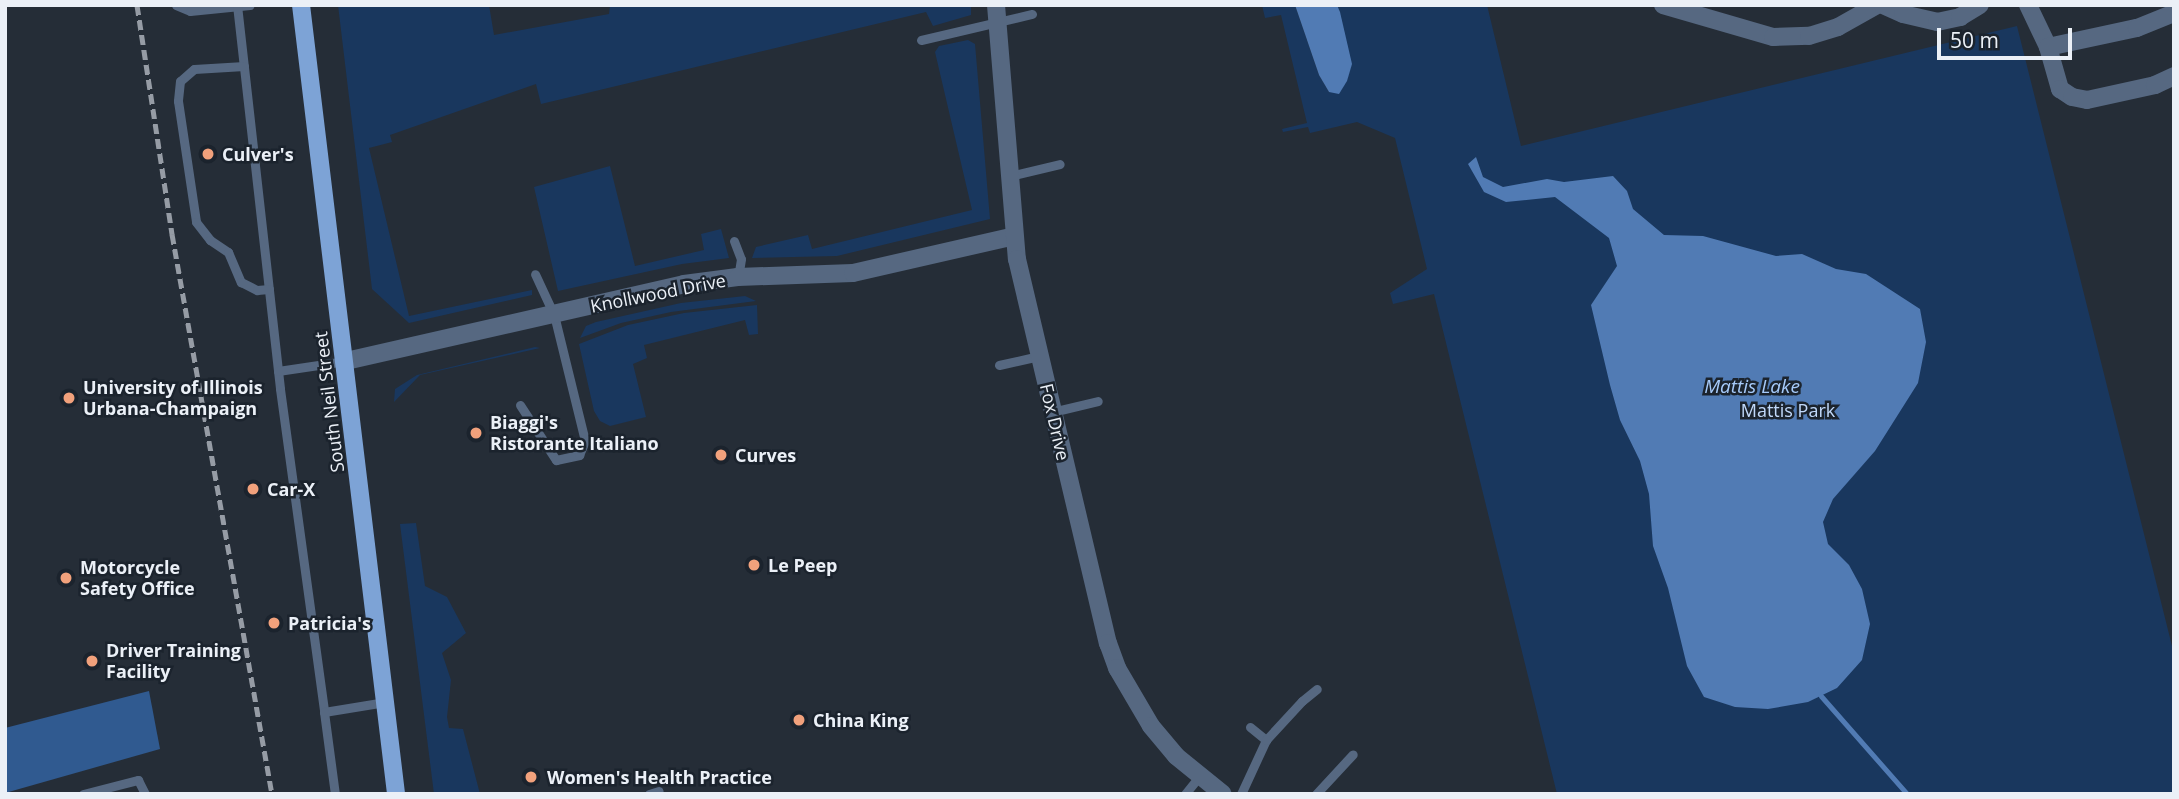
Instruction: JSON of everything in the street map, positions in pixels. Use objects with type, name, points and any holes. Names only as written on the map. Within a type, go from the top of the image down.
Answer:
[{"type":"main road","name":"South Neil Street","points":[[301,5],[346,361],[396,794]]},
{"type":"street","points":[[1663,5],[1773,37],[1809,36],[1838,27],[1877,5]]},
{"type":"street","points":[[1883,5],[1903,14],[1937,22],[1959,17],[1980,5]]},
{"type":"street","points":[[2028,5],[2048,47],[2060,89],[2072,97],[2087,100],[2155,85],[2174,76]]},
{"type":"street","name":"Fox Drive","points":[[997,13],[1014,236],[1052,412],[1116,668],[1151,726],[1176,756],[1223,794]]},
{"type":"street","points":[[2048,47],[2137,28],[2174,13]]},
{"type":"street","name":"Knollwood Drive","points":[[346,361],[684,284],[738,277],[853,274],[1014,236]]},
{"type":"lane","points":[[176,5],[190,11],[250,5]]},
{"type":"lane","points":[[237,6],[302,568],[335,794]]},
{"type":"lane","points":[[921,40],[997,13],[1032,14]]},
{"type":"lane","points":[[244,66],[194,69],[180,81],[178,100],[197,222],[210,240],[228,252],[241,282],[257,290],[269,289]]},
{"type":"lane","points":[[1010,177],[1060,164]]},
{"type":"lane","points":[[734,241],[741,260],[738,277]]},
{"type":"lane","points":[[520,405],[556,460],[579,455],[585,441],[554,315],[535,274]]},
{"type":"lane","points":[[999,365],[1039,356]]},
{"type":"lane","points":[[278,371],[346,361]]},
{"type":"lane","points":[[1052,412],[1098,401]]},
{"type":"lane","points":[[1241,794],[1266,740],[1302,701],[1317,689]]},
{"type":"lane","points":[[324,712],[385,702]]},
{"type":"lane","points":[[1250,727],[1266,740]]},
{"type":"lane","points":[[1316,794],[1353,754]]},
{"type":"lane","points":[[1185,794],[1199,777]]},
{"type":"lane","points":[[83,794],[138,780],[145,794]]},
{"type":"lane","points":[[649,794],[659,791]]},
{"type":"green space","points":[[338,5],[489,5],[494,35],[609,14],[610,5],[971,5],[971,15],[933,26],[926,12],[541,104],[536,84],[390,135],[392,142],[369,148],[409,316],[532,290],[532,295],[409,323],[372,289]]},
{"type":"green space","name":"Mattis Park","points":[[1262,5],[1295,5],[1319,75],[1329,92],[1345,38],[1337,5],[1487,5],[1521,146],[2017,26],[2174,654],[2174,794],[1557,794],[1434,294],[1393,304],[1390,293],[1427,269],[1395,138],[1357,122],[1310,133],[1308,127],[1283,132],[1282,129],[1307,123],[1281,15],[1265,18]]},
{"type":"green space","points":[[968,40],[975,44],[990,219],[837,256],[752,258],[756,247],[808,235],[812,249],[972,210],[935,52],[939,46]]},
{"type":"green space","points":[[610,166],[635,266],[704,250],[701,234],[721,229],[729,258],[682,264],[558,291],[534,187]]},
{"type":"green space","points":[[745,296],[756,301],[671,312],[621,323],[580,338],[586,326],[596,322],[681,303]]},
{"type":"green space","points":[[757,305],[758,334],[749,335],[745,320],[644,345],[647,358],[633,364],[646,417],[610,426],[600,421],[594,411],[579,344],[628,325],[684,313]]},
{"type":"green space","points":[[540,348],[420,375],[394,402],[395,389],[417,375]]},
{"type":"green space","points":[[416,523],[425,586],[447,597],[466,633],[442,653],[451,680],[447,717],[449,728],[463,729],[480,794],[434,794],[400,524]]},
{"type":"shaded area","points":[[149,691],[160,749],[5,793],[5,728]]},
{"type":"water","points":[[1295,5],[1337,5],[1352,64],[1347,81],[1339,94],[1329,92],[1319,75]]},
{"type":"water","name":"Mattis Lake","points":[[1476,157],[1483,177],[1503,187],[1547,179],[1564,182],[1613,176],[1627,191],[1633,209],[1664,235],[1703,236],[1776,256],[1802,254],[1836,269],[1866,274],[1920,309],[1926,342],[1918,383],[1875,451],[1833,499],[1823,522],[1828,544],[1849,565],[1862,589],[1870,624],[1862,660],[1837,688],[1808,702],[1768,709],[1735,707],[1704,697],[1687,666],[1668,588],[1653,546],[1649,494],[1640,461],[1620,420],[1591,305],[1617,266],[1609,238],[1555,197],[1506,202],[1484,192],[1468,164]]},
{"type":"waterway","points":[[1821,696],[1907,794]]},
{"type":"railway","points":[[137,5],[172,234],[272,794]]},
{"type":"place","name":"Culver's","points":[[208,154]]},
{"type":"place","name":"University of Illinois Urbana-Champaign","points":[[69,398]]},
{"type":"place","name":"Biaggi's Ristorante Italiano","points":[[476,433]]},
{"type":"place","name":"Curves","points":[[721,455]]},
{"type":"place","name":"Car-X","points":[[253,489]]},
{"type":"place","name":"Le Peep","points":[[754,565]]},
{"type":"place","name":"Motorcycle Safety Office","points":[[66,578]]},
{"type":"place","name":"Patricia's","points":[[274,623]]},
{"type":"place","name":"Driver Training Facility","points":[[92,661]]},
{"type":"place","name":"China King","points":[[799,720]]},
{"type":"place","name":"Women's Health Practice","points":[[531,777]]}]
